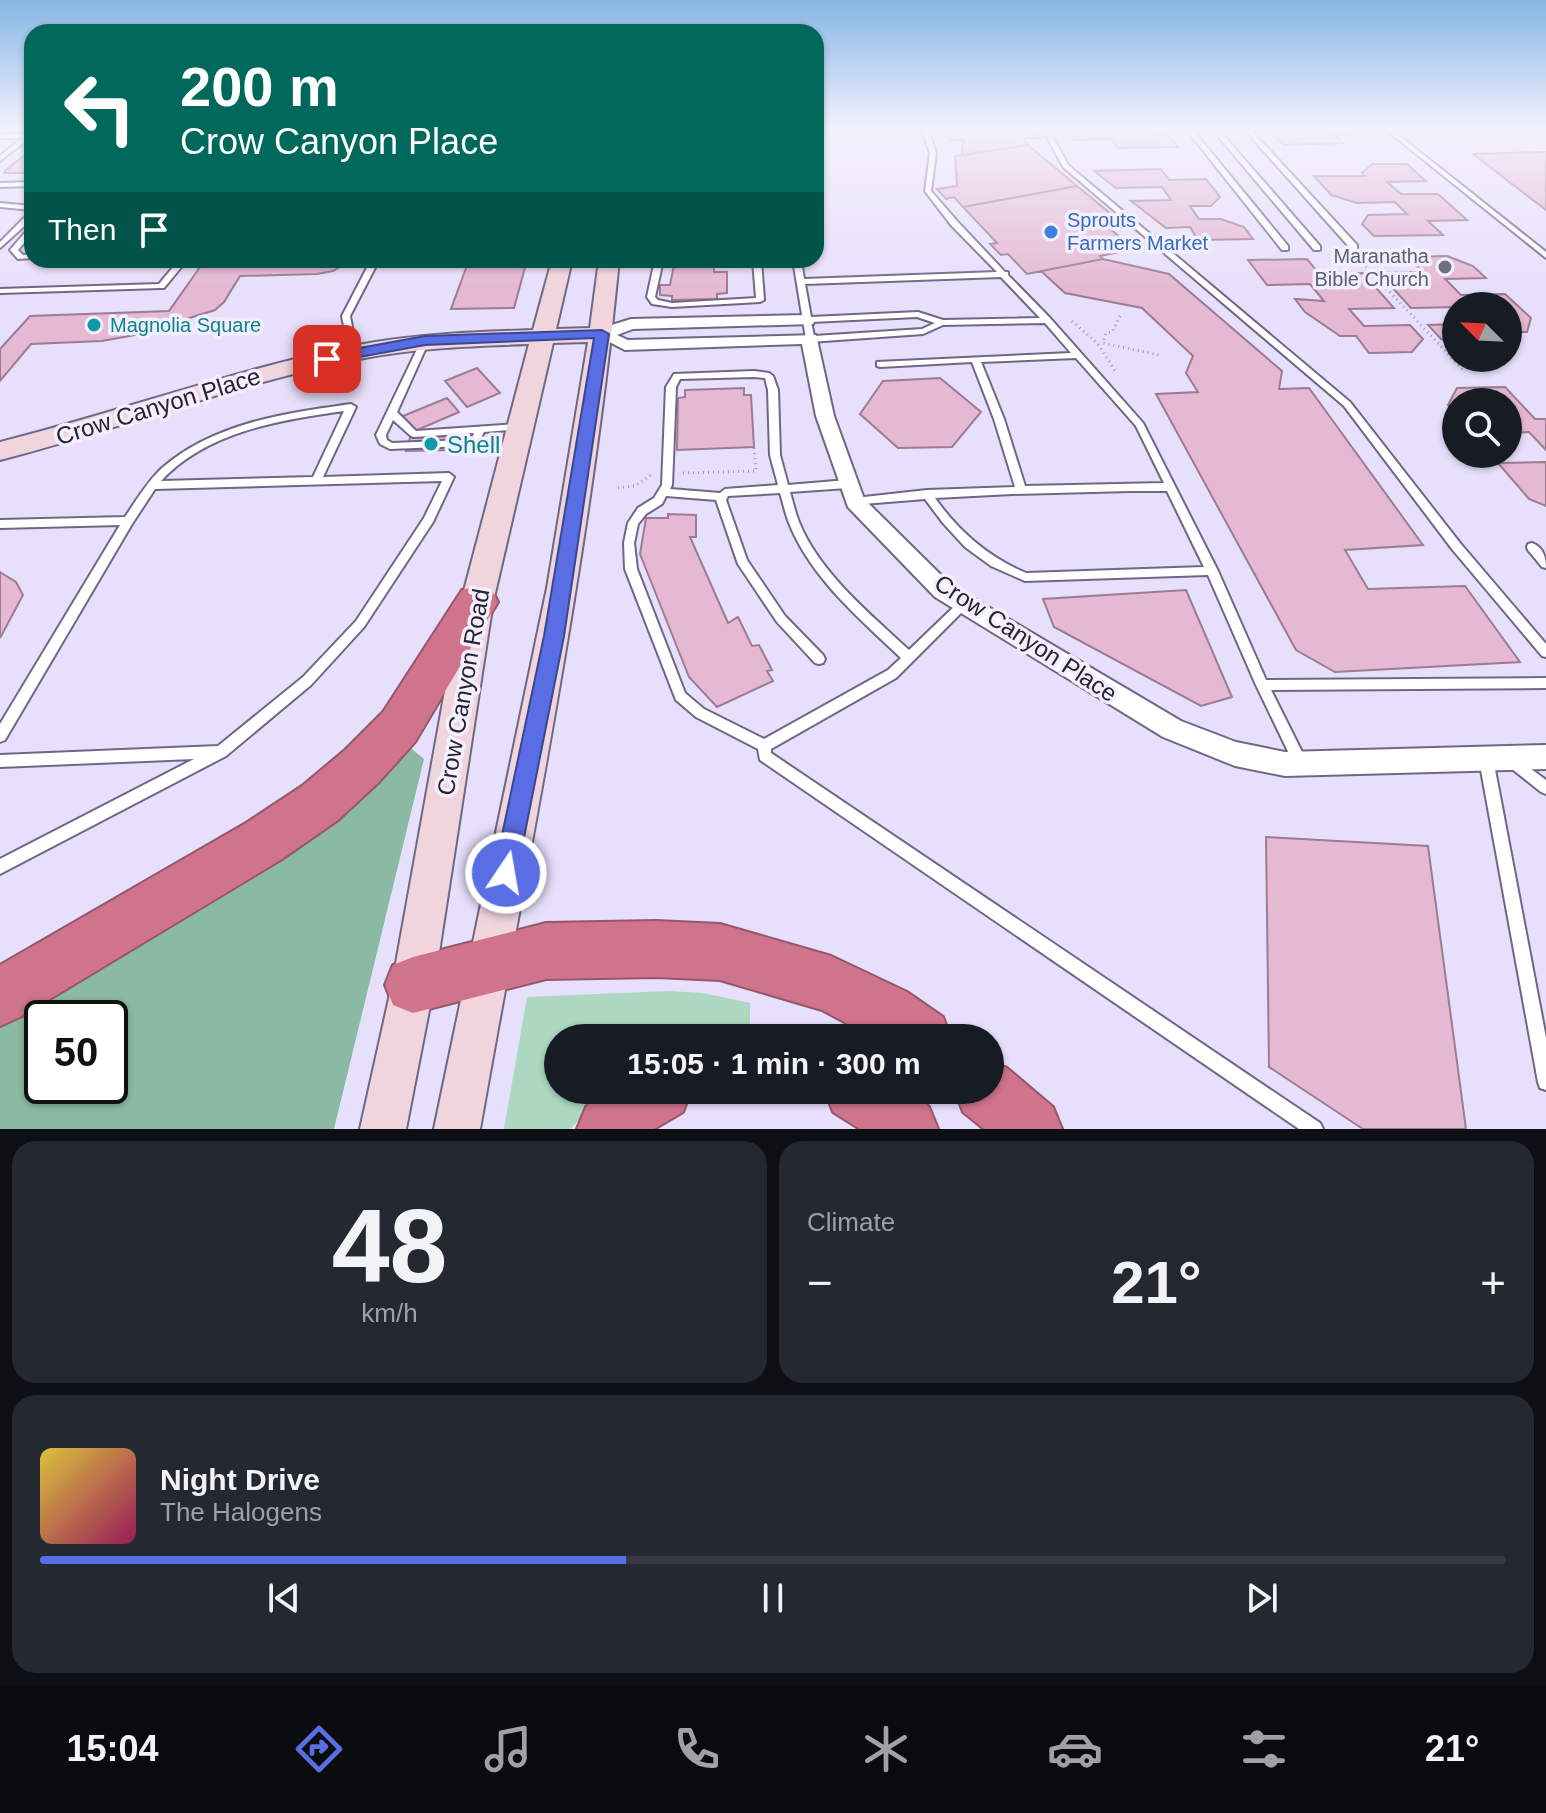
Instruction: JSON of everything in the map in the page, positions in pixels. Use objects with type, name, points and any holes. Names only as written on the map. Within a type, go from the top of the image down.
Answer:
[{"type":"highway","points":[[0,997],[264,841],[320,803],[362,766],[399,727],[477,602]]},
{"type":"highway","points":[[413,985],[546,951],[656,949],[720,952],[831,984],[887,1012],[903,1024]]},
{"type":"highway","points":[[608,1129],[623,1113],[638,1104]]},
{"type":"highway","points":[[877,1104],[907,1129]]},
{"type":"highway","points":[[1002,1104],[1031,1129]]},
{"type":"main road","name":"Crow Canyon Road","points":[[383,1129],[413,985],[477,602],[560,268]]},
{"type":"main road","points":[[457,1129],[554,636],[602,334],[608,268]]},
{"type":"main road","name":"Crow Canyon Place","points":[[0,451],[61,437],[275,370],[353,353],[425,341],[602,334]]},
{"type":"street","name":"Crow Canyon Place","points":[[602,334],[625,345],[809,329],[825,416],[851,493],[943,591],[1172,729],[1235,754],[1301,764],[1546,757]]},
{"type":"lane","points":[[929,182],[928,191],[954,223],[1005,274],[1140,425],[1212,571],[1301,764]]},
{"type":"lane","points":[[1084,182],[1347,404],[1456,546],[1546,652]]},
{"type":"lane","points":[[1232,182],[1285,248]]},
{"type":"lane","points":[[1260,182],[1317,248]]},
{"type":"lane","points":[[1295,182],[1354,247]]},
{"type":"lane","points":[[1454,182],[1546,256]]},
{"type":"lane","points":[[0,185],[24,184]]},
{"type":"lane","points":[[0,205],[24,201]]},
{"type":"lane","points":[[16,204],[24,206]]},
{"type":"lane","points":[[0,246],[24,223]]},
{"type":"lane","points":[[24,239],[14,250],[24,257]]},
{"type":"lane","points":[[0,291],[161,286],[176,268]]},
{"type":"lane","points":[[353,353],[346,316],[371,268]]},
{"type":"lane","points":[[659,268],[651,297],[661,304],[760,300],[758,268]]},
{"type":"lane","points":[[798,268],[809,329]]},
{"type":"lane","points":[[800,282],[1005,274]]},
{"type":"lane","points":[[809,329],[918,314],[942,323]]},
{"type":"lane","points":[[809,329],[923,331],[942,323],[1047,320]]},
{"type":"lane","points":[[425,341],[381,435],[383,442],[390,446],[466,443],[477,438],[480,430]]},
{"type":"lane","points":[[880,364],[1077,355]]},
{"type":"lane","points":[[975,359],[999,419],[1021,489]]},
{"type":"lane","points":[[764,746],[685,703],[673,685],[631,569],[629,543],[638,515],[665,492],[671,387],[677,376],[769,376],[773,390],[775,455],[787,489],[794,523],[812,555],[845,598],[909,658]]},
{"type":"lane","points":[[0,736],[128,521],[162,473],[192,448],[230,433],[295,415],[351,407],[316,481]]},
{"type":"lane","points":[[392,413],[414,434],[521,427]]},
{"type":"lane","points":[[0,867],[221,752],[307,681],[360,624],[429,519],[449,477],[154,485]]},
{"type":"lane","points":[[819,659],[781,619],[742,561],[721,500],[725,493],[787,489],[927,494],[1169,487]]},
{"type":"lane","points":[[665,492],[723,497]]},
{"type":"lane","points":[[927,494],[959,536],[1007,571],[1025,577],[1212,571]]},
{"type":"lane","points":[[0,524],[128,521]]},
{"type":"lane","points":[[1532,547],[1546,564]]},
{"type":"lane","points":[[764,746],[892,674],[964,604]]},
{"type":"lane","points":[[1262,685],[1546,683]]},
{"type":"lane","points":[[764,746],[765,756],[1314,1129]]},
{"type":"lane","points":[[0,761],[221,752]]},
{"type":"lane","points":[[1497,758],[1546,788]]},
{"type":"lane","points":[[1497,758],[1546,1082]]},
{"type":"path","points":[[1359,259],[1442,348]]},
{"type":"path","points":[[1100,343],[1106,333],[1112,332],[1120,316]]},
{"type":"path","points":[[1072,321],[1100,343],[1115,371]]},
{"type":"path","points":[[1100,343],[1159,355]]},
{"type":"path","points":[[683,473],[756,471],[754,448]]},
{"type":"path","points":[[618,488],[635,486],[646,475],[653,474]]},
{"type":"green space","points":[[402,741],[424,759],[334,1129],[0,1129],[0,1022],[24,1005],[24,1104],[128,1104],[128,1000],[31,1000]]},
{"type":"green space","points":[[669,991],[703,993],[750,1003],[750,1024],[544,1024],[544,1104],[596,1104],[570,1129],[504,1129],[527,997]]},
{"type":"building","points":[[957,182],[1072,182],[1077,186],[963,207],[954,197],[946,199],[937,189],[957,186]]},
{"type":"building","points":[[1108,182],[1208,182],[1220,197],[1211,206],[1190,206],[1199,219],[1221,219],[1244,227],[1253,239],[1198,240],[1190,227],[1166,228],[1131,201],[1171,200],[1162,187],[1116,188]]},
{"type":"building","points":[[1319,182],[1399,182],[1387,182],[1401,194],[1438,194],[1467,220],[1428,221],[1443,235],[1374,236],[1362,224],[1368,215],[1407,214],[1395,202],[1357,203],[1331,195]]},
{"type":"building","points":[[1509,182],[1546,182],[1546,210]]},
{"type":"building","name":"Sprouts Farmers Market","points":[[1077,186],[1116,218],[1101,221],[1134,249],[1100,256],[1103,259],[1027,274],[1008,254],[1001,255],[990,244],[997,243],[963,207]]},
{"type":"building","points":[[1447,256],[1473,266],[1486,278],[1445,279],[1458,292],[1442,292],[1442,307],[1411,308],[1379,273],[1423,272],[1408,257]]},
{"type":"building","points":[[1103,259],[1169,274],[1282,371],[1279,389],[1309,388],[1423,545],[1345,550],[1368,589],[1465,586],[1520,662],[1335,672],[1296,650],[1156,394],[1198,392],[1186,373],[1193,356],[1142,308],[1065,293],[1041,271]]},
{"type":"building","points":[[1307,259],[1320,275],[1363,273],[1394,308],[1349,309],[1364,326],[1410,325],[1423,339],[1412,352],[1369,353],[1356,336],[1340,336],[1305,312],[1295,299],[1324,301],[1310,284],[1267,285],[1248,260]]},
{"type":"building","name":"Magnolia Square","points":[[199,268],[338,268],[317,274],[240,276],[224,302],[215,310],[135,335],[102,341],[31,344],[0,381],[0,349],[30,316],[169,311]]},
{"type":"building","points":[[466,268],[525,268],[514,308],[451,309]]},
{"type":"building","points":[[673,268],[714,268],[714,272],[727,272],[727,293],[717,294],[717,299],[672,300],[672,296],[660,295],[660,285],[670,285]]},
{"type":"building","points":[[1522,310],[1531,318],[1527,332],[1522,332]]},
{"type":"building","points":[[1442,324],[1442,339],[1441,339],[1428,325]]},
{"type":"building","points":[[477,368],[500,393],[467,407],[445,381]]},
{"type":"building","points":[[940,378],[981,412],[952,447],[898,448],[860,414],[883,381]]},
{"type":"building","points":[[744,388],[744,395],[751,395],[754,447],[677,450],[678,398],[685,397],[685,390]]},
{"type":"building","name":"Shell","points":[[447,398],[459,412],[415,431],[403,416]]},
{"type":"building","points":[[1522,405],[1535,419],[1546,419],[1546,450],[1529,432],[1522,432]]},
{"type":"building","name":"Shell","points":[[456,436],[452,450],[406,451],[410,438]]},
{"type":"building","points":[[1522,462],[1546,462],[1546,506],[1529,499],[1502,468],[1522,468]]},
{"type":"building","points":[[668,514],[696,515],[696,537],[690,537],[728,623],[738,617],[752,646],[759,645],[772,670],[767,671],[773,681],[717,707],[689,677],[640,554],[646,518],[668,518]]},
{"type":"building","points":[[0,572],[16,582],[23,595],[0,638]]},
{"type":"building","points":[[1186,590],[1232,697],[1201,706],[1054,627],[1043,599]]},
{"type":"building","points":[[1266,837],[1428,846],[1466,1129],[1363,1129],[1269,1067]]},
{"type":"place","name":"Sprouts Farmers Market","points":[[1051,232]]},
{"type":"place","name":"Maranatha Bible Church","points":[[1445,267]]},
{"type":"place","name":"Magnolia Square","points":[[94,325]]},
{"type":"place","name":"Shell","points":[[431,444]]},
{"type":"route","points":[[327,359],[425,341],[602,334],[554,636],[506,873]]}]
